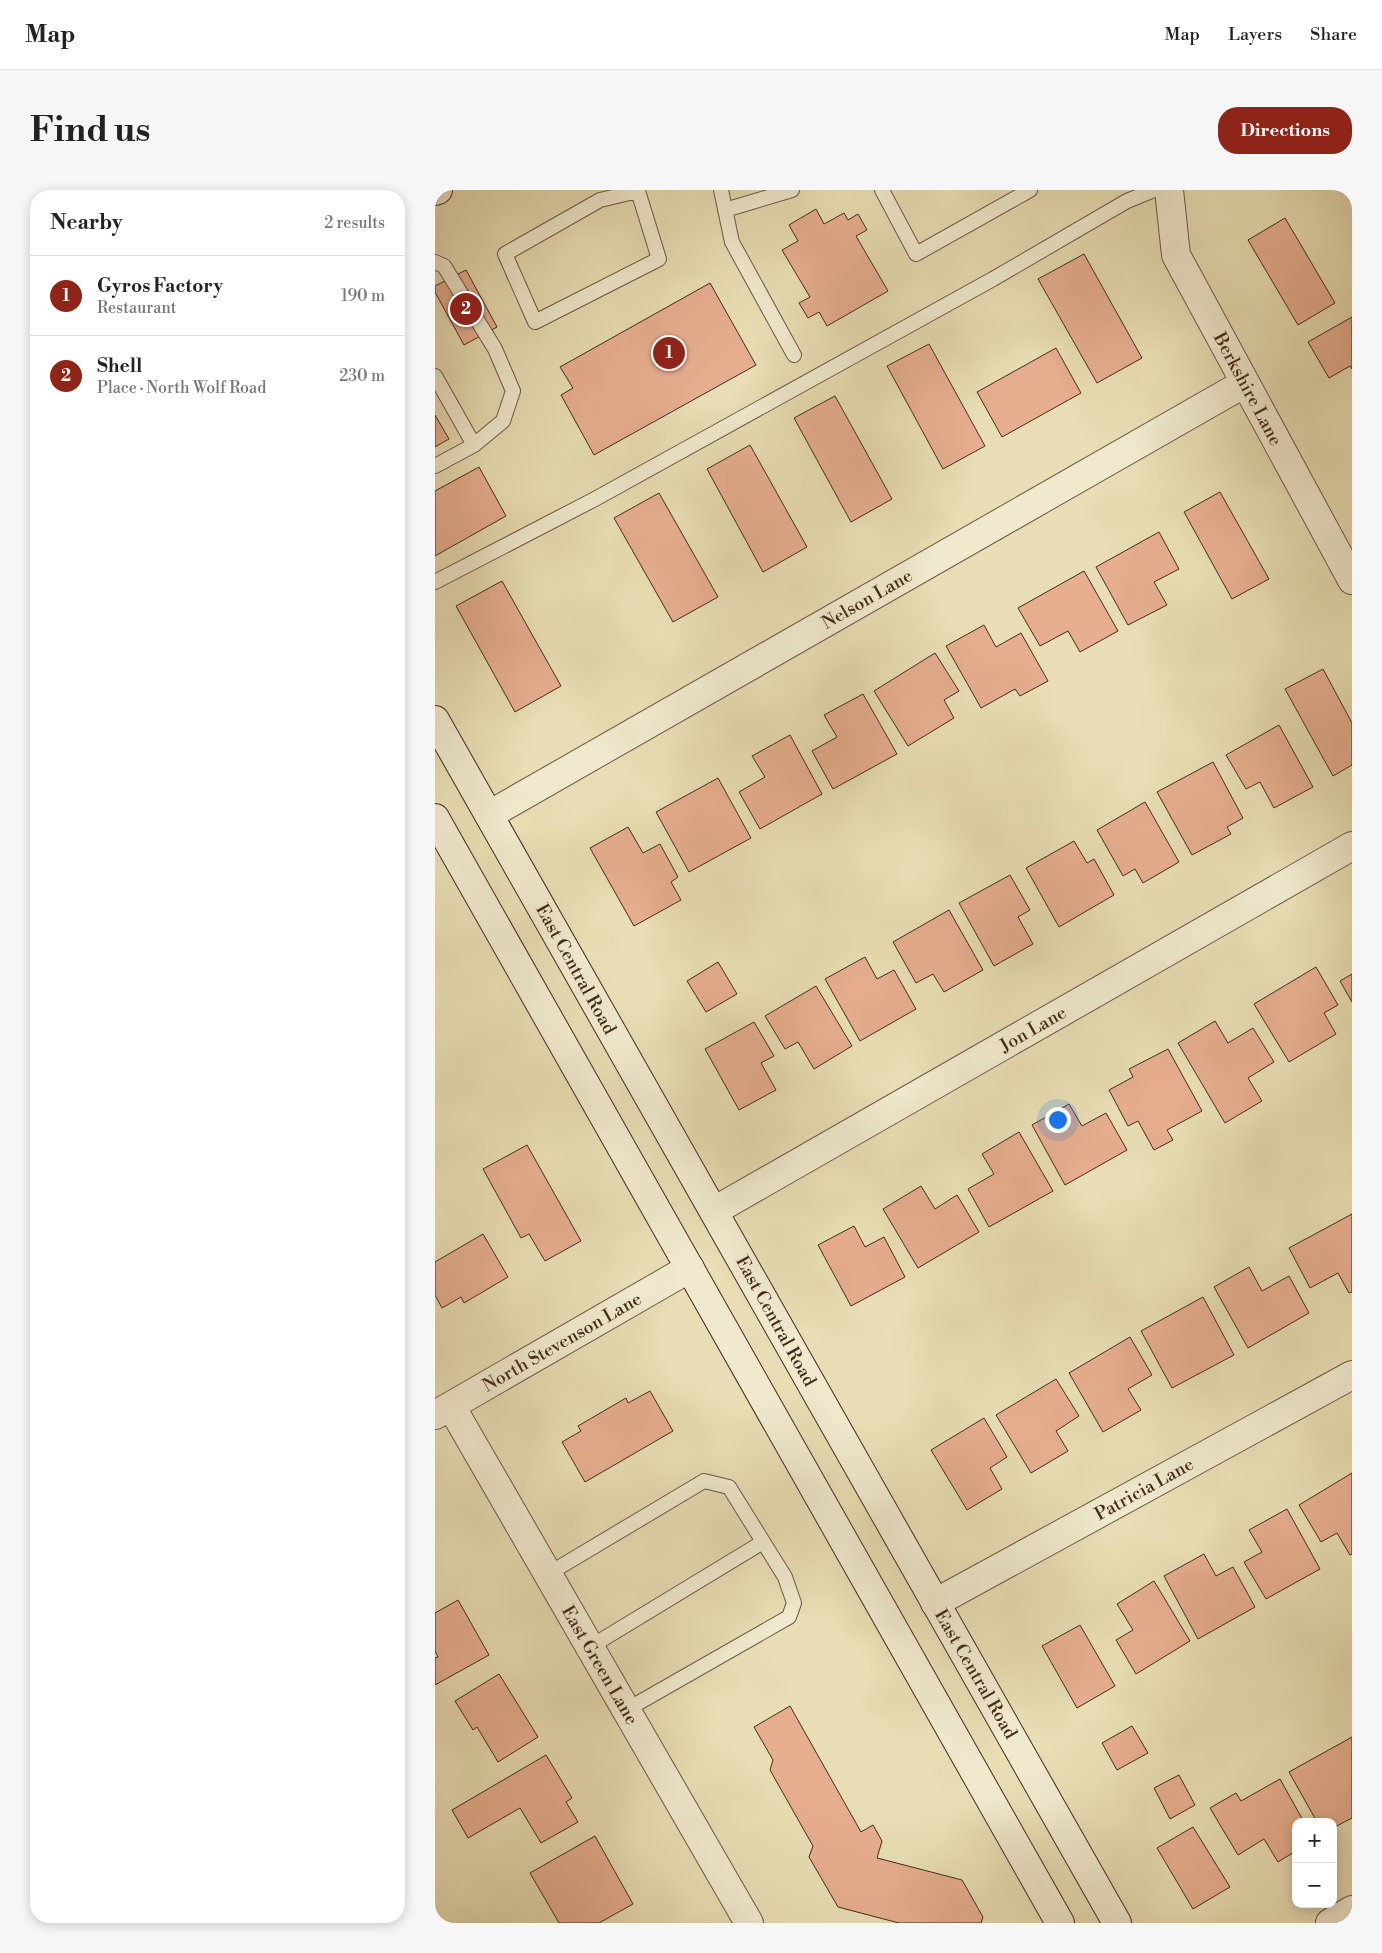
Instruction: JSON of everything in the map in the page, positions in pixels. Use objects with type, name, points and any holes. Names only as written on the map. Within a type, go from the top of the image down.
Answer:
[{"type":"street","name":"Berkshire Lane","points":[[1169,190],[1176,255],[1352,580]]},
{"type":"street","name":"Nelson Lane","points":[[489,815],[1245,383]]},
{"type":"street","name":"East Central Road","points":[[435,720],[1117,1923]]},
{"type":"street","points":[[435,818],[1060,1923]]},
{"type":"street","name":"Jon Lane","points":[[714,1212],[1352,846]]},
{"type":"street","name":"North Stevenson Lane","points":[[443,1411],[690,1268]]},
{"type":"street","name":"Patricia Lane","points":[[935,1603],[1352,1375]]},
{"type":"street","name":"East Green Lane","points":[[443,1411],[548,1574],[749,1923]]},
{"type":"street","points":[[1330,1923],[1352,1910]]},
{"type":"lane","points":[[721,190],[732,242],[794,355]]},
{"type":"lane","points":[[725,210],[792,190]]},
{"type":"lane","points":[[882,190],[916,254],[1030,190]]},
{"type":"lane","points":[[435,582],[595,499],[993,279],[1127,201],[1153,190]]},
{"type":"lane","points":[[637,191],[659,259],[535,322],[505,254],[600,200],[637,191]]},
{"type":"lane","points":[[435,262],[444,266],[490,340],[513,391],[503,421],[474,445],[435,466]]},
{"type":"lane","points":[[435,376],[474,445]]},
{"type":"lane","points":[[548,1574],[704,1481],[729,1487],[785,1577],[794,1603],[789,1617],[626,1710]]},
{"type":"lane","points":[[590,1647],[763,1542]]},
{"type":"building","points":[[816,209],[824,224],[844,213],[848,220],[858,214],[867,230],[856,236],[888,291],[827,326],[819,312],[808,318],[799,303],[810,297],[782,250],[798,241],[789,225]]},
{"type":"building","points":[[1285,218],[1335,303],[1298,325],[1248,240]]},
{"type":"building","points":[[1084,254],[1142,358],[1097,383],[1038,279]]},
{"type":"building","points":[[466,270],[497,327],[464,345],[435,292],[435,286]]},
{"type":"building","points":[[710,283],[756,365],[594,455],[561,395],[573,388],[560,367]]},
{"type":"building","points":[[1352,317],[1352,369],[1350,366],[1329,378],[1308,342]]},
{"type":"building","points":[[929,344],[985,446],[943,469],[887,366]]},
{"type":"building","points":[[1056,348],[1081,393],[1002,437],[977,392]]},
{"type":"building","points":[[835,396],[892,499],[851,522],[794,418]]},
{"type":"building","points":[[435,415],[449,439],[435,447]]},
{"type":"building","points":[[750,445],[807,547],[763,572],[707,469]]},
{"type":"building","points":[[479,467],[506,516],[435,556],[435,491]]},
{"type":"building","points":[[1220,492],[1269,579],[1232,599],[1184,512]]},
{"type":"building","points":[[659,493],[718,597],[673,622],[614,518]]},
{"type":"building","points":[[1159,532],[1179,569],[1154,582],[1167,605],[1128,625],[1096,567]]},
{"type":"building","points":[[1084,571],[1118,631],[1080,652],[1068,631],[1040,646],[1018,608]]},
{"type":"building","points":[[502,581],[561,686],[515,712],[456,606]]},
{"type":"building","points":[[984,625],[996,647],[1021,633],[1048,681],[1020,696],[1015,689],[981,708],[946,646]]},
{"type":"building","points":[[935,653],[959,691],[944,700],[954,718],[908,746],[874,691]]},
{"type":"building","points":[[1323,669],[1352,723],[1352,765],[1333,776],[1285,689]]},
{"type":"building","points":[[863,694],[897,754],[833,789],[812,751],[837,737],[824,715]]},
{"type":"building","points":[[1279,725],[1313,787],[1274,808],[1260,782],[1246,789],[1226,755]]},
{"type":"building","points":[[790,735],[822,794],[760,829],[739,792],[765,777],[752,756]]},
{"type":"building","points":[[1213,762],[1243,818],[1227,827],[1231,834],[1192,855],[1157,792]]},
{"type":"building","points":[[718,778],[751,838],[689,872],[656,812]]},
{"type":"building","points":[[1145,802],[1179,862],[1143,883],[1135,869],[1123,876],[1097,830]]},
{"type":"building","points":[[628,827],[643,853],[660,844],[678,877],[671,882],[681,900],[634,926],[590,848]]},
{"type":"building","points":[[1074,841],[1087,863],[1094,859],[1114,895],[1059,927],[1026,868]]},
{"type":"building","points":[[1010,875],[1030,910],[1018,917],[1033,944],[994,966],[959,903]]},
{"type":"building","points":[[949,910],[983,970],[944,992],[933,974],[916,983],[893,942]]},
{"type":"building","points":[[865,957],[877,979],[894,970],[916,1009],[860,1041],[825,979]]},
{"type":"building","points":[[718,962],[737,994],[706,1012],[687,981]]},
{"type":"building","points":[[1316,967],[1338,1005],[1324,1013],[1336,1034],[1289,1062],[1254,1004]]},
{"type":"building","points":[[1352,974],[1352,1002],[1340,981]]},
{"type":"building","points":[[816,986],[852,1046],[814,1069],[798,1042],[785,1049],[765,1016]]},
{"type":"building","points":[[1215,1021],[1228,1043],[1253,1028],[1274,1062],[1248,1078],[1262,1101],[1225,1123],[1178,1043]]},
{"type":"building","points":[[754,1022],[774,1056],[761,1063],[776,1090],[739,1110],[705,1049]]},
{"type":"building","points":[[1168,1049],[1202,1111],[1167,1130],[1173,1140],[1154,1150],[1138,1121],[1128,1126],[1109,1090],[1133,1077],[1129,1069]]},
{"type":"building","points":[[1069,1104],[1082,1126],[1106,1113],[1127,1150],[1065,1185],[1032,1125]]},
{"type":"building","points":[[1019,1132],[1053,1191],[989,1227],[968,1189],[994,1174],[982,1154]]},
{"type":"building","points":[[527,1145],[581,1241],[545,1261],[529,1234],[521,1238],[483,1169]]},
{"type":"building","points":[[921,1186],[935,1209],[957,1195],[979,1232],[918,1268],[883,1209]]},
{"type":"building","points":[[1352,1214],[1352,1292],[1349,1293],[1338,1273],[1310,1288],[1289,1248]]},
{"type":"building","points":[[854,1226],[865,1247],[884,1237],[905,1277],[851,1306],[818,1245]]},
{"type":"building","points":[[483,1234],[508,1277],[464,1303],[461,1297],[442,1308],[435,1295],[435,1262]]},
{"type":"building","points":[[1249,1267],[1262,1291],[1289,1276],[1309,1313],[1248,1348],[1214,1287]]},
{"type":"building","points":[[1203,1297],[1234,1355],[1172,1388],[1141,1331]]},
{"type":"building","points":[[1130,1337],[1152,1375],[1128,1389],[1141,1410],[1103,1432],[1069,1373]]},
{"type":"building","points":[[1056,1379],[1079,1416],[1056,1431],[1068,1451],[1031,1473],[996,1415]]},
{"type":"building","points":[[650,1391],[673,1431],[585,1482],[562,1442],[581,1431],[578,1426],[626,1398],[628,1403]]},
{"type":"building","points":[[984,1418],[1007,1457],[990,1468],[1002,1489],[967,1510],[931,1450]]},
{"type":"building","points":[[1352,1473],[1352,1554],[1350,1555],[1337,1533],[1321,1542],[1299,1505]]},
{"type":"building","points":[[1287,1509],[1320,1569],[1266,1599],[1244,1562],[1262,1552],[1249,1530]]},
{"type":"building","points":[[1204,1554],[1216,1576],[1233,1567],[1255,1607],[1198,1639],[1164,1576]]},
{"type":"building","points":[[1154,1581],[1190,1641],[1136,1674],[1116,1640],[1133,1630],[1117,1604]]},
{"type":"building","points":[[458,1600],[489,1655],[435,1685],[435,1658],[438,1657],[435,1651],[435,1613]]},
{"type":"building","points":[[1080,1625],[1115,1686],[1077,1708],[1042,1646]]},
{"type":"building","points":[[499,1674],[538,1737],[498,1762],[477,1727],[473,1730],[455,1701]]},
{"type":"building","points":[[790,1706],[861,1832],[873,1825],[882,1841],[877,1858],[962,1880],[983,1917],[981,1923],[899,1923],[838,1907],[809,1857],[813,1846],[770,1770],[773,1760],[754,1727]]},
{"type":"building","points":[[1132,1726],[1148,1753],[1117,1770],[1102,1743]]},
{"type":"building","points":[[1352,1737],[1352,1818],[1337,1826],[1337,1818],[1315,1818],[1289,1772]]},
{"type":"building","points":[[546,1755],[572,1798],[566,1802],[578,1822],[541,1843],[520,1808],[468,1838],[452,1810]]},
{"type":"building","points":[[1179,1775],[1195,1805],[1170,1819],[1154,1788]]},
{"type":"building","points":[[1280,1779],[1302,1818],[1292,1818],[1292,1853],[1278,1862],[1264,1839],[1238,1855],[1210,1808],[1236,1793],[1241,1801]]},
{"type":"building","points":[[1193,1827],[1230,1887],[1193,1909],[1157,1848]]},
{"type":"building","points":[[595,1836],[633,1904],[599,1923],[559,1923],[530,1873]]},
{"type":"place","name":"Shell","points":[[466,309]]},
{"type":"place","name":"Gyros Factory","points":[[669,353]]}]
